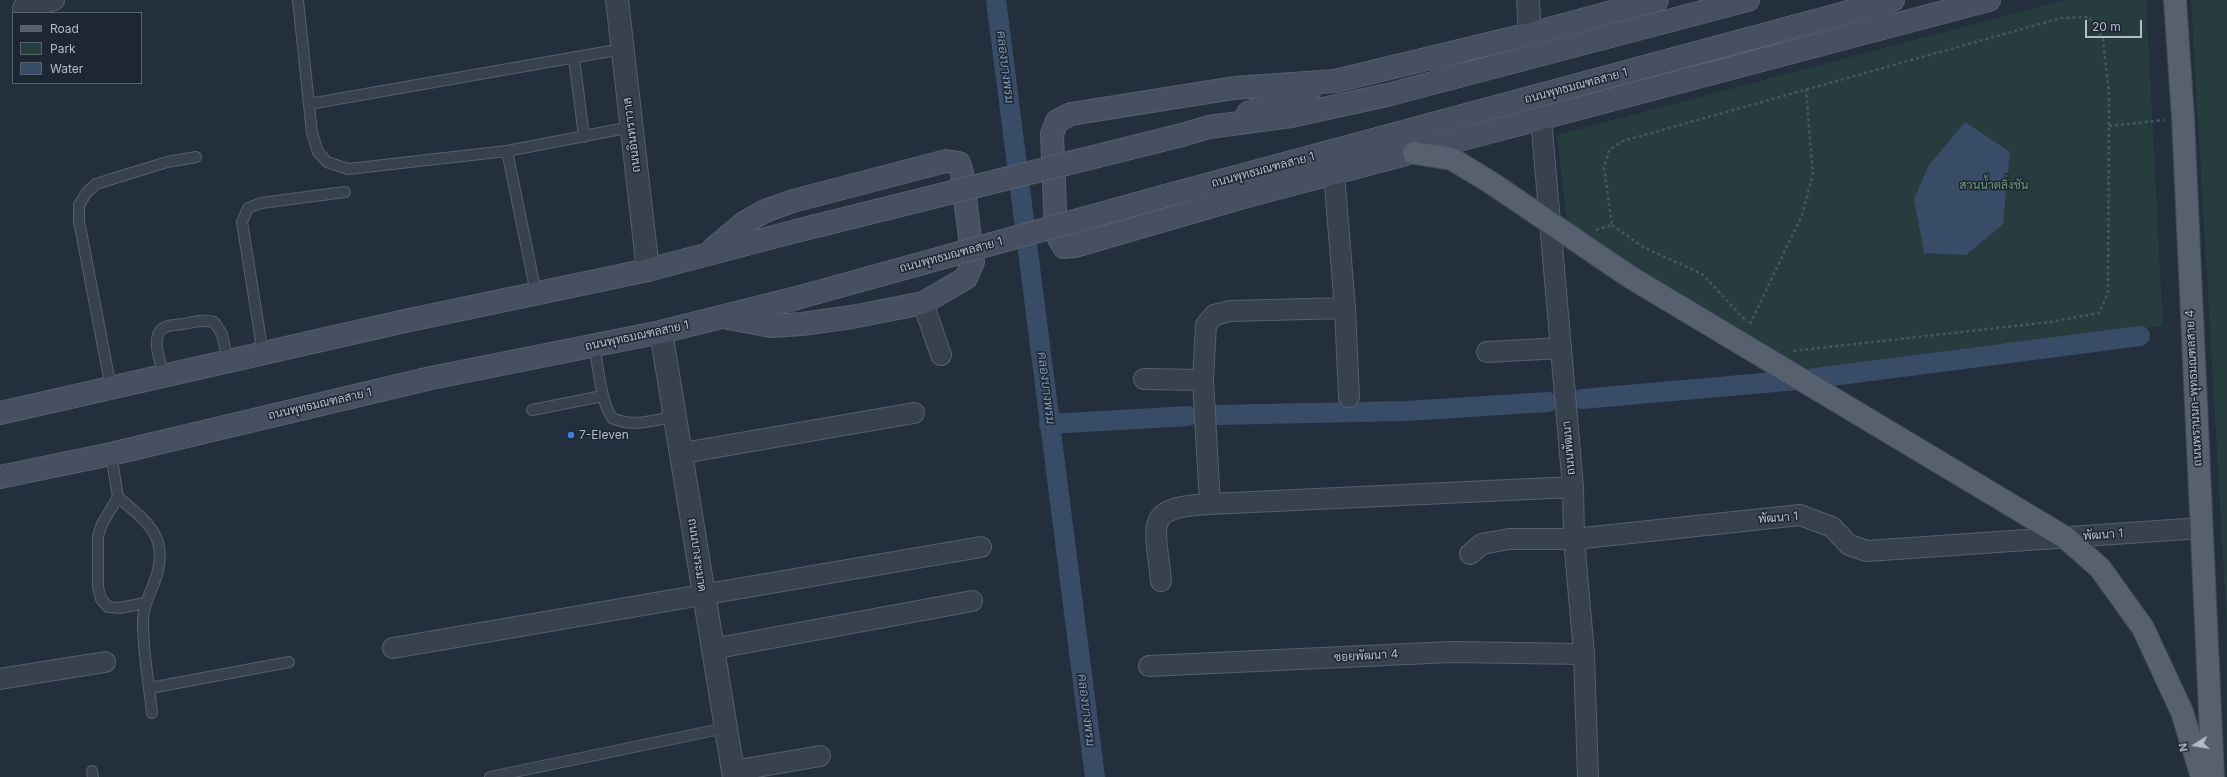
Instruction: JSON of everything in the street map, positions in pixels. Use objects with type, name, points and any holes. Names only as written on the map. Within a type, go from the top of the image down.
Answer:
[{"type":"main road","points":[[0,413],[648,270],[710,252],[1182,135],[1209,127],[1335,82],[1530,34],[1657,0]]},
{"type":"main road","points":[[1209,127],[1291,116],[1428,85],[1748,0]]},
{"type":"main road","name":"ถนนพุทธมณฑลสาย 1","points":[[0,477],[111,454],[431,378],[662,332],[793,299],[1165,196],[1893,0]]},
{"type":"main road","points":[[1335,82],[1234,88],[1071,114],[1057,121],[1052,134],[1056,233],[1064,247],[1075,246],[1240,198],[1367,166],[1541,119],[1952,5],[1989,0]]},
{"type":"main road","name":"ถนนพรานนก-พุทธมณฑลสาย 4","points":[[2175,0],[2183,118],[2200,528],[2213,777]]},
{"type":"main road","points":[[1414,153],[1452,159],[1490,182],[1550,225],[1630,277],[1749,337],[1857,413],[2066,538],[2100,568],[2143,628],[2182,712],[2202,777]]},
{"type":"main road","points":[[710,252],[744,223],[772,209],[793,201],[946,161],[959,163],[962,173],[973,262],[966,278],[923,303],[802,324],[771,326],[720,317]]},
{"type":"main road","points":[[1279,166],[1367,166]]},
{"type":"street","points":[[23,8],[54,0]]},
{"type":"street","name":"ถนนอินทราวาส","points":[[617,0],[648,270]]},
{"type":"street","points":[[1528,0],[1530,34]]},
{"type":"street","name":"ถนนพัฒนา","points":[[1541,119],[1561,348],[1572,487],[1574,539],[1584,654],[1588,777]]},
{"type":"street","points":[[1334,174],[1345,308],[1349,397]]},
{"type":"street","points":[[923,303],[941,354]]},
{"type":"street","points":[[1210,504],[1203,380],[1206,325],[1214,315],[1230,312],[1345,308]]},
{"type":"street","name":"ถนนบางระมาด","points":[[662,332],[712,649],[734,774]]},
{"type":"street","points":[[1487,352],[1561,348]]},
{"type":"street","points":[[1144,379],[1203,380]]},
{"type":"street","points":[[682,453],[914,413]]},
{"type":"street","points":[[1161,581],[1156,526],[1160,515],[1167,510],[1185,505],[1572,487]]},
{"type":"street","name":"พัฒนา 1","points":[[1470,554],[1482,544],[1509,539],[1574,539],[1800,515],[1832,527],[1849,545],[1867,551],[2200,528]]},
{"type":"street","points":[[393,648],[703,593],[981,547]]},
{"type":"street","points":[[712,649],[972,601]]},
{"type":"street","name":"ซอยพัฒนา 4","points":[[1149,666],[1451,652],[1584,654]]},
{"type":"street","points":[[0,679],[105,662]]},
{"type":"street","points":[[734,774],[820,756]]},
{"type":"lane","points":[[298,0],[312,133],[318,152],[327,162],[348,168],[507,150],[632,127]]},
{"type":"lane","points":[[309,104],[622,49]]},
{"type":"lane","points":[[574,58],[584,137]]},
{"type":"lane","points":[[507,150],[536,294]]},
{"type":"lane","points":[[111,388],[79,220],[79,205],[87,192],[96,184],[167,162],[196,157]]},
{"type":"lane","points":[[263,354],[242,222],[248,208],[261,203],[345,192]]},
{"type":"lane","points":[[164,376],[158,348],[158,337],[160,330],[166,326],[203,320],[214,322],[222,334],[228,362]]},
{"type":"lane","points":[[594,346],[599,369],[602,396],[612,418],[626,423],[637,424],[676,416]]},
{"type":"lane","points":[[532,410],[602,396]]},
{"type":"lane","points":[[111,454],[118,497],[150,525],[157,535],[158,570],[145,603],[143,619],[152,713]]},
{"type":"lane","points":[[118,497],[102,524],[98,536],[98,587],[101,599],[108,607],[120,608],[145,603]]},
{"type":"lane","points":[[150,688],[289,662]]},
{"type":"lane","points":[[490,777],[725,728]]},
{"type":"path","points":[[1750,324],[1702,274],[1644,247],[1612,225],[1604,168],[1609,150],[1623,141],[2061,18],[2089,17],[2103,39],[2109,94],[2108,293],[2099,313],[2050,322],[1791,351]]},
{"type":"path","points":[[1749,337],[1750,324],[1802,215],[1813,174],[1806,90]]},
{"type":"path","points":[[2109,126],[2183,118]]},
{"type":"path","points":[[1571,238],[1612,225]]},
{"type":"green space","name":"สวนน้ำตลิ่งชัน","points":[[2065,0],[2146,0],[2163,326],[1788,374],[1568,231],[1557,135]]},
{"type":"green space","points":[[2191,0],[2227,0],[2227,626]]},
{"type":"water","points":[[1965,122],[2010,152],[2003,224],[1966,255],[1924,253],[1914,199],[1929,165]]},
{"type":"waterway","name":"คลองบางพรม","points":[[996,0],[1095,777]]},
{"type":"waterway","points":[[1582,399],[1809,379],[2140,336]]},
{"type":"waterway","points":[[1214,415],[1407,411],[1548,402]]},
{"type":"waterway","points":[[1049,424],[1188,416]]},
{"type":"place","name":"7-Eleven","points":[[571,435]]}]
